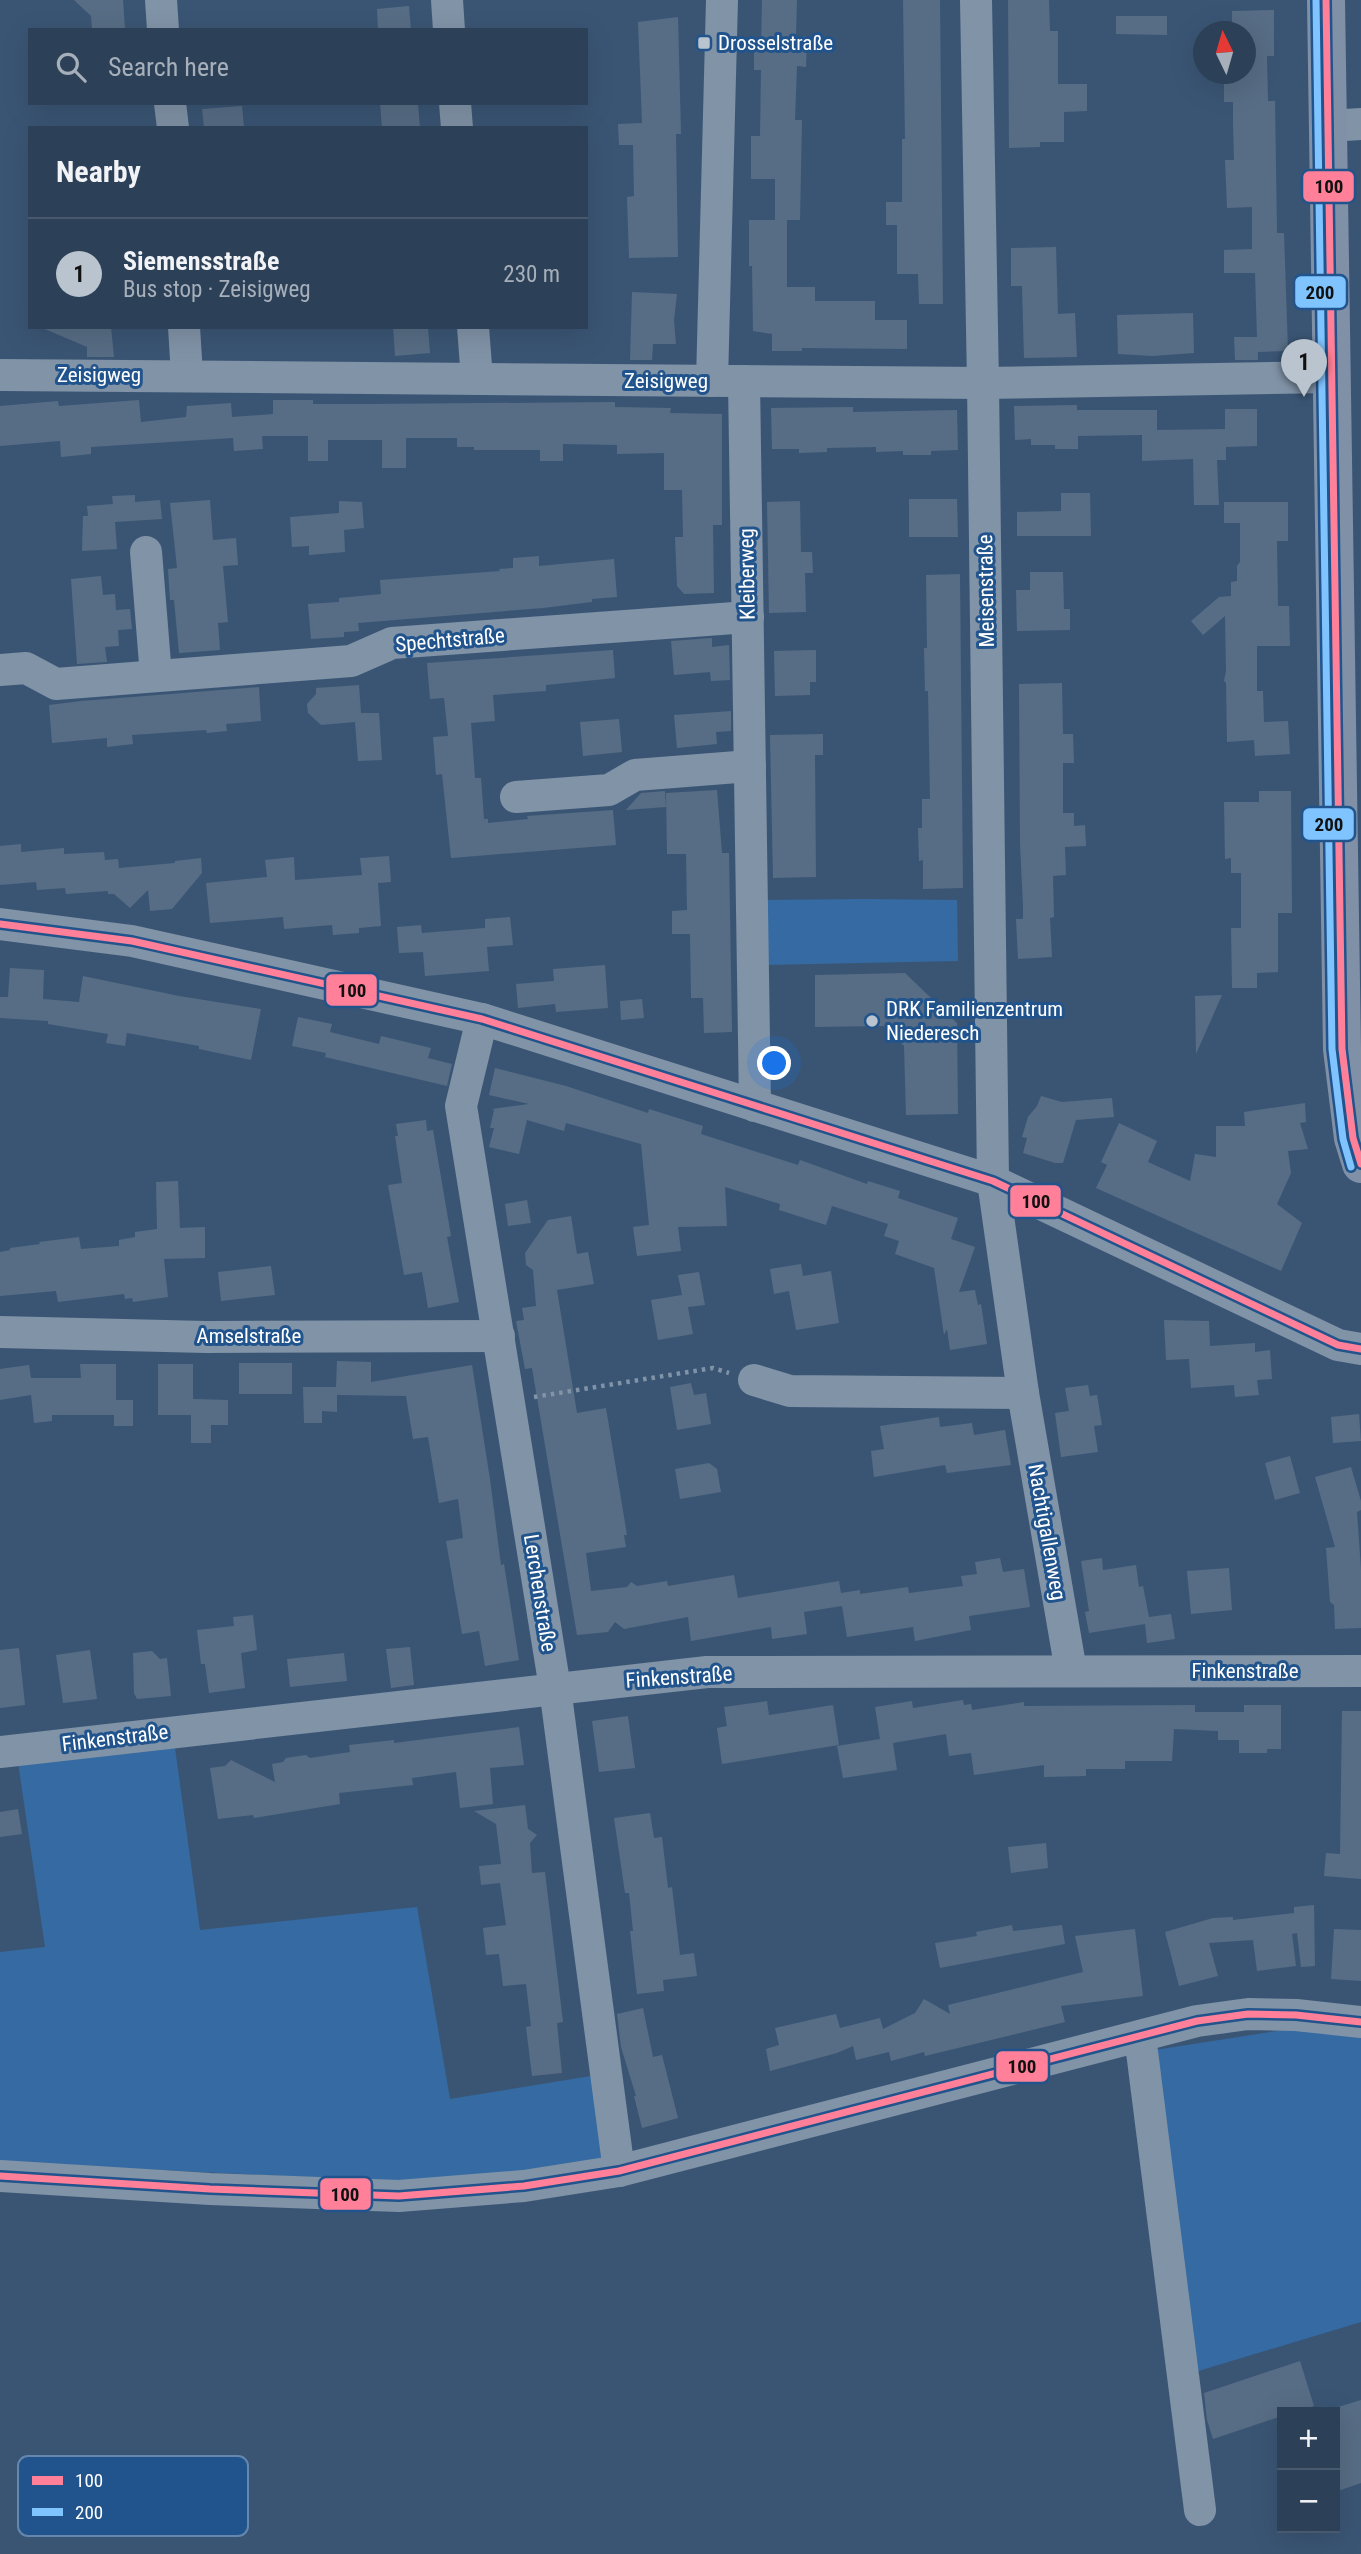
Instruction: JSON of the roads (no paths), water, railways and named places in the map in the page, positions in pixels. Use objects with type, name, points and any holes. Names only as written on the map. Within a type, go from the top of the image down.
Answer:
[{"type":"main road","points":[[1326,0],[1345,125],[1331,377],[1342,1049],[1353,1138],[1361,1164]]},
{"type":"street","points":[[161,0],[163,28]]},
{"type":"street","points":[[447,0],[449,28]]},
{"type":"street","points":[[712,381],[723,0]]},
{"type":"street","name":"Meisenstraße","points":[[976,0],[993,1181]]},
{"type":"street","points":[[170,105],[173,126]]},
{"type":"street","points":[[455,105],[457,126]]},
{"type":"street","points":[[184,329],[187,375]]},
{"type":"street","points":[[473,329],[477,379]]},
{"type":"street","name":"Zeisigweg","points":[[0,375],[983,383],[1331,377]]},
{"type":"street","name":"Kleiberweg","points":[[744,381],[755,1106]]},
{"type":"street","points":[[146,552],[156,676]]},
{"type":"street","name":"Spechtstraße","points":[[0,670],[26,668],[56,684],[351,662],[392,643],[748,617]]},
{"type":"street","points":[[516,797],[609,790],[635,775],[750,766]]},
{"type":"street","points":[[0,924],[132,941],[482,1019],[993,1181],[1338,1345],[1361,1349]]},
{"type":"street","name":"Lerchenstraße","points":[[482,1019],[461,1106],[555,1688],[619,2171]]},
{"type":"street","name":"Nachtigallenweg","points":[[993,1181],[1023,1393],[1071,1671]]},
{"type":"street","name":"Amselstraße","points":[[0,1332],[206,1336],[499,1336]]},
{"type":"street","points":[[754,1380],[790,1391],[1023,1393]]},
{"type":"street","name":"Finkenstraße","points":[[0,1752],[707,1672],[1361,1671]]},
{"type":"street","points":[[0,2176],[210,2189],[398,2196],[524,2186],[619,2171],[1197,2021],[1248,2014],[1296,2015],[1361,2022]]},
{"type":"street","points":[[1140,2036],[1200,2510]]},
{"type":"place","name":"Drosselstraße","points":[[704,43]]},
{"type":"place","name":"Siemensstraße","points":[[1304,397]]},
{"type":"place","name":"DRK Familienzentrum Niederesch","points":[[872,1021]]}]
